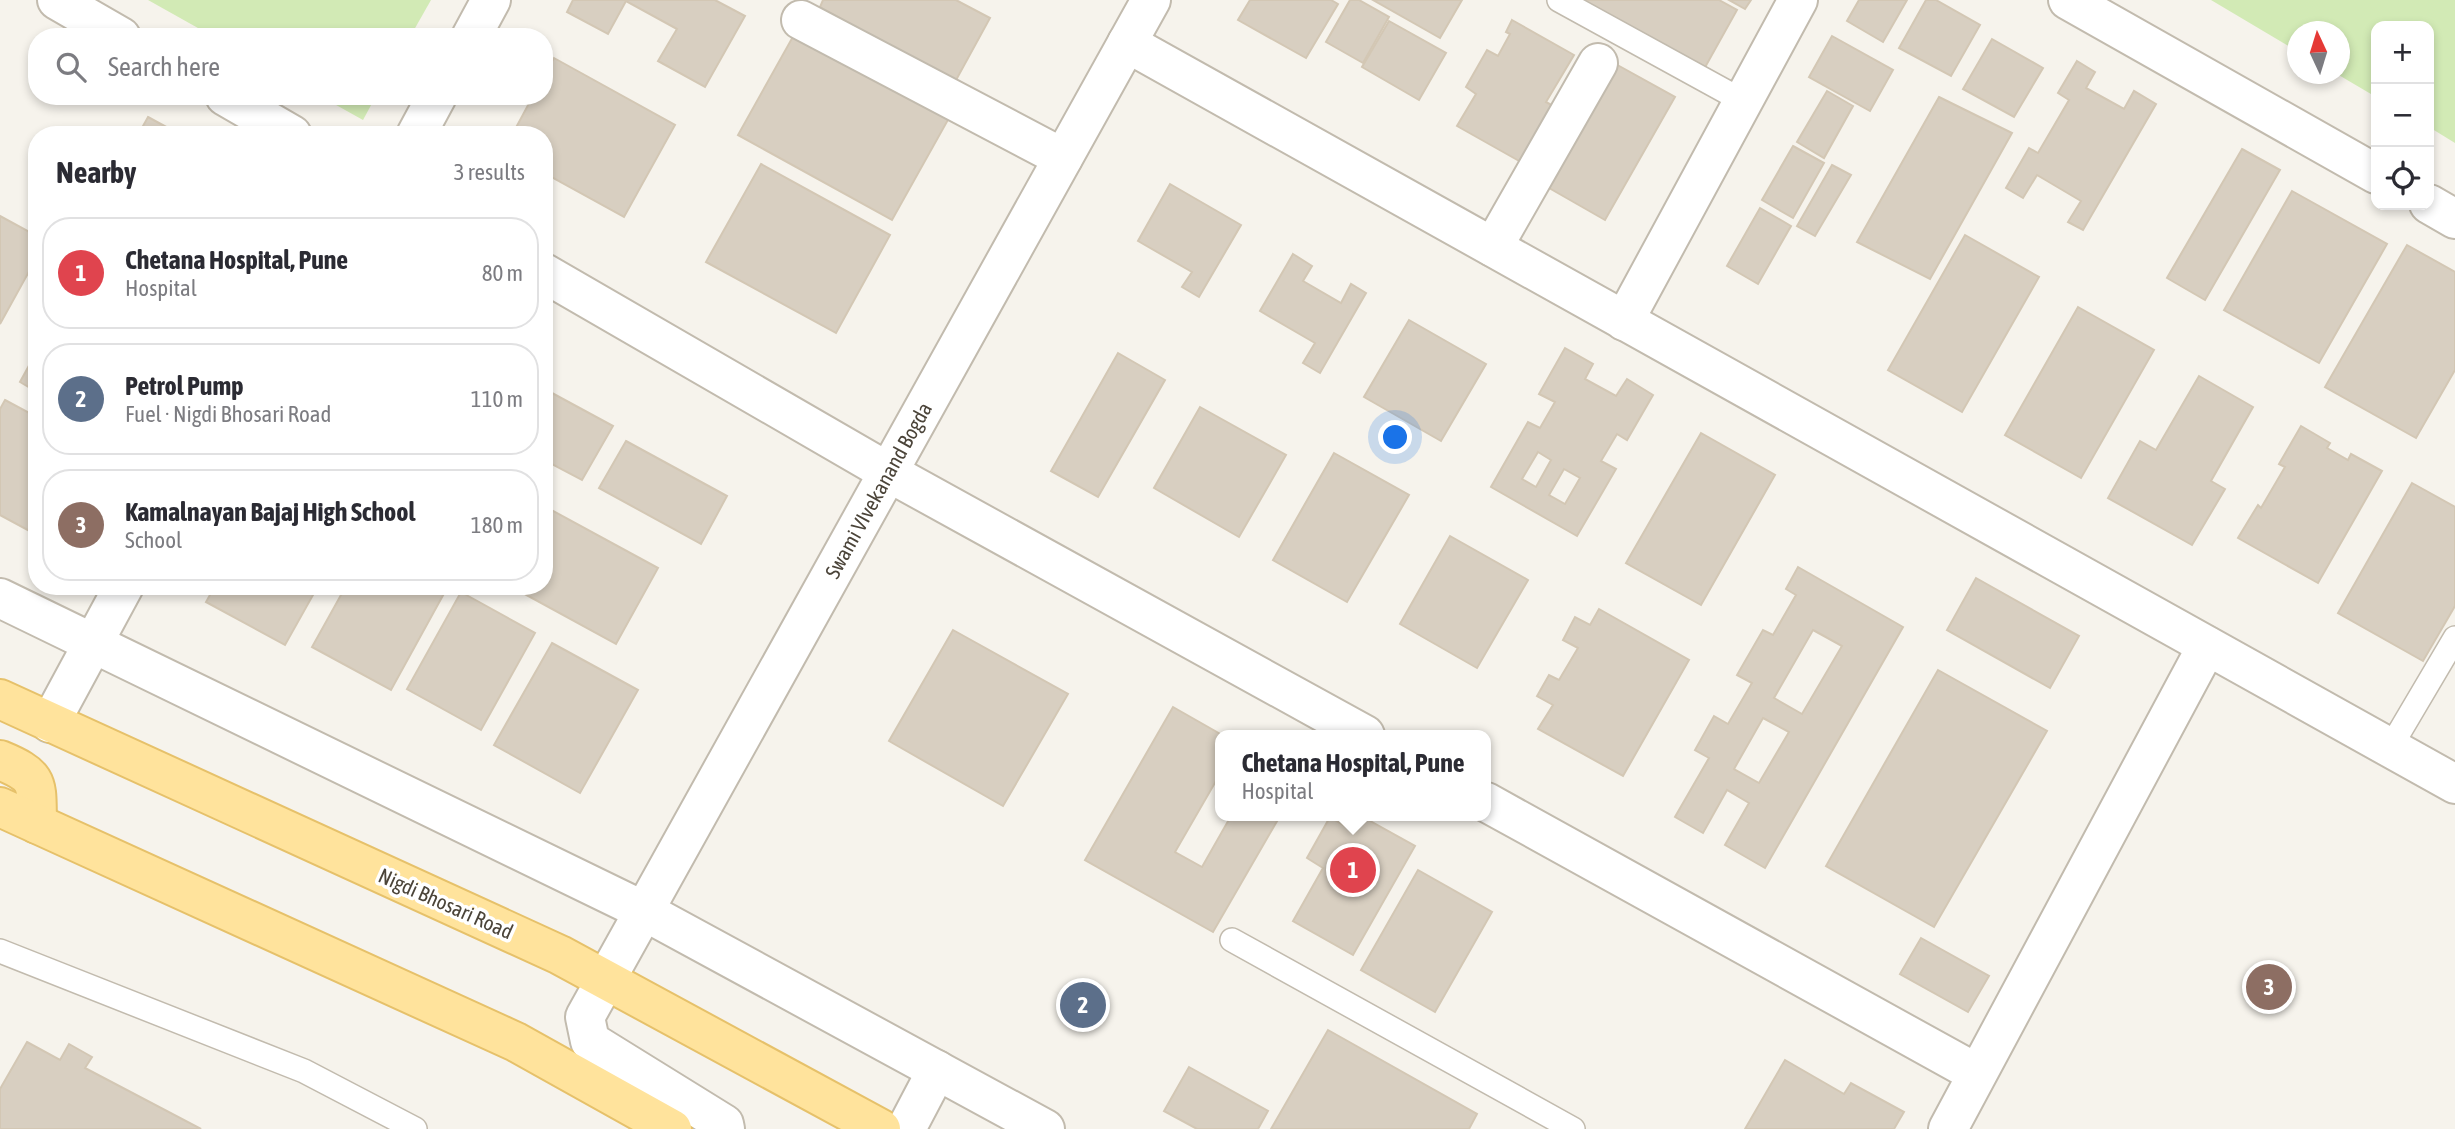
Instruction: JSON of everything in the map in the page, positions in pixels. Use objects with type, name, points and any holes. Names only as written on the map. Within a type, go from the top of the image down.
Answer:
[{"type":"main road","name":"Nigdi Bhosari Road","points":[[0,699],[560,955],[881,1129]]},
{"type":"main road","points":[[0,760],[32,778],[36,791],[37,824]]},
{"type":"main road","points":[[0,807],[516,1042],[672,1129]]},
{"type":"street","points":[[57,0],[105,28]]},
{"type":"street","points":[[476,28],[491,0]]},
{"type":"street","name":"Swami VIvekanand Bogda","points":[[724,1129],[724,1124],[677,1093],[590,1041],[585,1017],[1151,0]]},
{"type":"street","points":[[1624,321],[1798,0]]},
{"type":"street","points":[[2068,0],[2371,171]]},
{"type":"street","points":[[801,20],[1063,158]]},
{"type":"street","points":[[1127,43],[2455,784]]},
{"type":"street","points":[[1493,247],[1598,63]]},
{"type":"street","points":[[240,105],[277,126]]},
{"type":"street","points":[[421,126],[432,105]]},
{"type":"street","points":[[2434,207],[2455,219]]},
{"type":"street","points":[[553,278],[888,472],[1356,730]]},
{"type":"street","points":[[50,723],[119,595]]},
{"type":"street","points":[[0,598],[644,911],[1045,1129]]},
{"type":"street","points":[[1948,1129],[2207,646]]},
{"type":"street","points":[[1491,805],[1976,1073]]},
{"type":"street","points":[[906,1129],[937,1070]]},
{"type":"lane","points":[[1559,0],[1743,101]]},
{"type":"lane","points":[[2390,748],[2455,638]]},
{"type":"lane","points":[[1231,940],[1573,1129]]},
{"type":"lane","points":[[0,951],[304,1071],[415,1129]]},
{"type":"green space","points":[[148,0],[431,0],[415,28],[198,28]]},
{"type":"green space","points":[[2211,0],[2455,0],[2455,143],[2434,130],[2434,21],[2371,21],[2371,94],[2350,82],[2350,21],[2287,21],[2287,45]]},
{"type":"green space","points":[[336,105],[371,105],[363,120]]},
{"type":"building","points":[[573,0],[715,0],[745,16],[705,87],[658,61],[677,29],[626,1],[608,34],[567,12]]},
{"type":"building","points":[[823,0],[956,0],[990,18],[955,82],[820,7]]},
{"type":"building","points":[[1250,0],[1331,0],[1338,4],[1306,58],[1238,20]]},
{"type":"building","points":[[1350,0],[1359,0],[1389,17],[1363,63],[1326,42]]},
{"type":"building","points":[[1373,0],[1462,0],[1440,38]]},
{"type":"building","points":[[1578,0],[1719,0],[1737,10],[1703,71]]},
{"type":"building","points":[[1729,0],[1751,0],[1745,9]]},
{"type":"building","points":[[1859,0],[1907,0],[1883,42],[1847,21]]},
{"type":"building","points":[[1926,0],[1936,0],[1980,25],[1951,76],[1899,48]]},
{"type":"building","points":[[1512,20],[1574,55],[1546,102],[1557,108],[1521,162],[1457,126],[1476,94],[1466,87],[1487,50],[1498,56],[1510,34],[1506,32]]},
{"type":"building","points":[[1389,21],[1446,53],[1419,100],[1362,67]]},
{"type":"building","points":[[795,33],[949,118],[892,220],[738,135]]},
{"type":"building","points":[[1832,36],[1893,70],[1870,111],[1809,77]]},
{"type":"building","points":[[1992,39],[2043,68],[2014,117],[1963,89]]},
{"type":"building","points":[[553,60],[675,125],[624,217],[553,178],[553,126],[517,126],[528,105],[553,105]]},
{"type":"building","points":[[2077,61],[2095,72],[2086,88],[2124,109],[2134,91],[2156,104],[2083,230],[2068,222],[2081,201],[2037,175],[2023,198],[2006,188],[2029,148],[2038,153],[2069,100],[2058,93]]},
{"type":"building","points":[[1612,62],[1675,97],[1605,220],[1542,184]]},
{"type":"building","points":[[1827,91],[1853,106],[1824,158],[1797,142]]},
{"type":"building","points":[[1939,97],[2012,133],[1930,279],[1857,242]]},
{"type":"building","points":[[148,117],[164,126],[143,126]]},
{"type":"building","points":[[1793,146],[1824,163],[1793,218],[1762,200]]},
{"type":"building","points":[[2242,149],[2280,170],[2205,300],[2167,278]]},
{"type":"building","points":[[761,164],[890,235],[836,333],[706,262]]},
{"type":"building","points":[[1832,165],[1851,175],[1815,236],[1797,226]]},
{"type":"building","points":[[1170,184],[1241,225],[1199,297],[1182,287],[1192,272],[1138,241]]},
{"type":"building","points":[[2292,191],[2387,244],[2319,363],[2224,310]]},
{"type":"building","points":[[1760,208],[1791,226],[1758,284],[1727,266]]},
{"type":"building","points":[[0,216],[28,231],[28,273],[0,324]]},
{"type":"building","points":[[1965,235],[2039,277],[1962,412],[1888,370]]},
{"type":"building","points":[[2407,245],[2455,272],[2455,370],[2416,438],[2325,387]]},
{"type":"building","points":[[1293,254],[1312,266],[1303,281],[1341,303],[1351,284],[1366,293],[1320,373],[1303,363],[1315,343],[1260,311]]},
{"type":"building","points":[[2078,307],[2154,350],[2081,478],[2005,435]]},
{"type":"building","points":[[1409,320],[1486,364],[1441,441],[1364,397]]},
{"type":"building","points":[[1565,348],[1593,364],[1585,379],[1616,396],[1627,379],[1653,395],[1627,440],[1617,434],[1601,461],[1616,469],[1577,536],[1491,487],[1528,422],[1540,428],[1555,402],[1539,394]],"holes":[[[1538,452],[1551,460],[1536,487],[1522,479]],[[1564,469],[1580,478],[1565,504],[1549,495]]]},
{"type":"building","points":[[1118,353],[1165,380],[1098,497],[1051,471]]},
{"type":"building","points":[[28,367],[28,387],[20,382]]},
{"type":"building","points":[[2199,376],[2253,407],[2211,481],[2225,489],[2192,545],[2108,498],[2140,441],[2156,450]]},
{"type":"building","points":[[553,394],[613,426],[582,480],[553,465]]},
{"type":"building","points":[[5,400],[28,412],[28,530],[0,515],[0,409]]},
{"type":"building","points":[[1200,407],[1286,455],[1239,537],[1154,488]]},
{"type":"building","points":[[2301,426],[2330,443],[2327,448],[2348,460],[2351,454],[2382,471],[2318,583],[2238,538],[2258,505],[2261,508],[2285,467],[2279,464]]},
{"type":"building","points":[[1701,433],[1775,475],[1701,605],[1626,563]]},
{"type":"building","points":[[626,441],[727,496],[701,544],[599,488]]},
{"type":"building","points":[[1334,453],[1409,495],[1347,602],[1273,560]]},
{"type":"building","points":[[2412,483],[2455,507],[2455,606],[2423,661],[2338,613]]},
{"type":"building","points":[[553,511],[658,568],[616,644],[526,595],[553,595]]},
{"type":"building","points":[[1450,536],[1528,580],[1477,668],[1400,624]]},
{"type":"building","points":[[1798,567],[1903,627],[1765,868],[1725,845],[1749,803],[1727,790],[1703,833],[1675,817],[1709,758],[1695,750],[1714,716],[1728,724],[1752,683],[1737,675],[1763,630],[1773,635],[1796,595],[1786,589]],"holes":[[[1813,630],[1842,646],[1802,714],[1774,698]],[[1763,718],[1789,732],[1759,783],[1734,769]]]},
{"type":"building","points":[[1976,578],[2079,636],[2050,688],[1947,630]]},
{"type":"building","points":[[210,595],[313,595],[285,645],[206,602]]},
{"type":"building","points":[[341,595],[443,595],[391,690],[312,647]]},
{"type":"building","points":[[459,595],[466,595],[535,633],[481,730],[407,689]]},
{"type":"building","points":[[1599,609],[1689,660],[1623,776],[1538,729],[1553,705],[1537,696],[1549,675],[1559,680],[1578,648],[1563,640],[1575,617],[1590,625]]},
{"type":"building","points":[[953,630],[1068,694],[1003,806],[889,741]]},
{"type":"building","points":[[552,643],[638,690],[580,793],[494,745]]},
{"type":"building","points":[[1938,670],[2047,731],[1934,927],[1826,866]]},
{"type":"building","points":[[1173,707],[1215,731],[1215,783],[1175,852],[1202,867],[1228,821],[1277,821],[1213,932],[1085,860]]},
{"type":"building","points":[[1328,821],[1337,821],[1348,828],[1352,821],[1370,821],[1415,846],[1353,955],[1293,921],[1323,868],[1307,858]]},
{"type":"building","points":[[1418,870],[1492,912],[1435,1012],[1361,970]]},
{"type":"building","points":[[1921,938],[1989,976],[1968,1012],[1900,974]]},
{"type":"building","points":[[1328,1030],[1477,1114],[1469,1129],[1271,1129]]},
{"type":"building","points":[[27,1042],[60,1060],[69,1044],[92,1057],[85,1068],[201,1129],[0,1129],[0,1089]]},
{"type":"building","points":[[1785,1060],[1844,1094],[1851,1083],[1904,1112],[1894,1129],[1745,1129]]},
{"type":"building","points":[[1189,1067],[1268,1111],[1258,1129],[1197,1129],[1164,1111]]},
{"type":"place","name":"Chetana Hospital, Pune","points":[[1353,870]]},
{"type":"place","name":"Kamalnayan Bajaj High School","points":[[2269,987]]},
{"type":"place","name":"Petrol Pump","points":[[1083,1005]]}]
